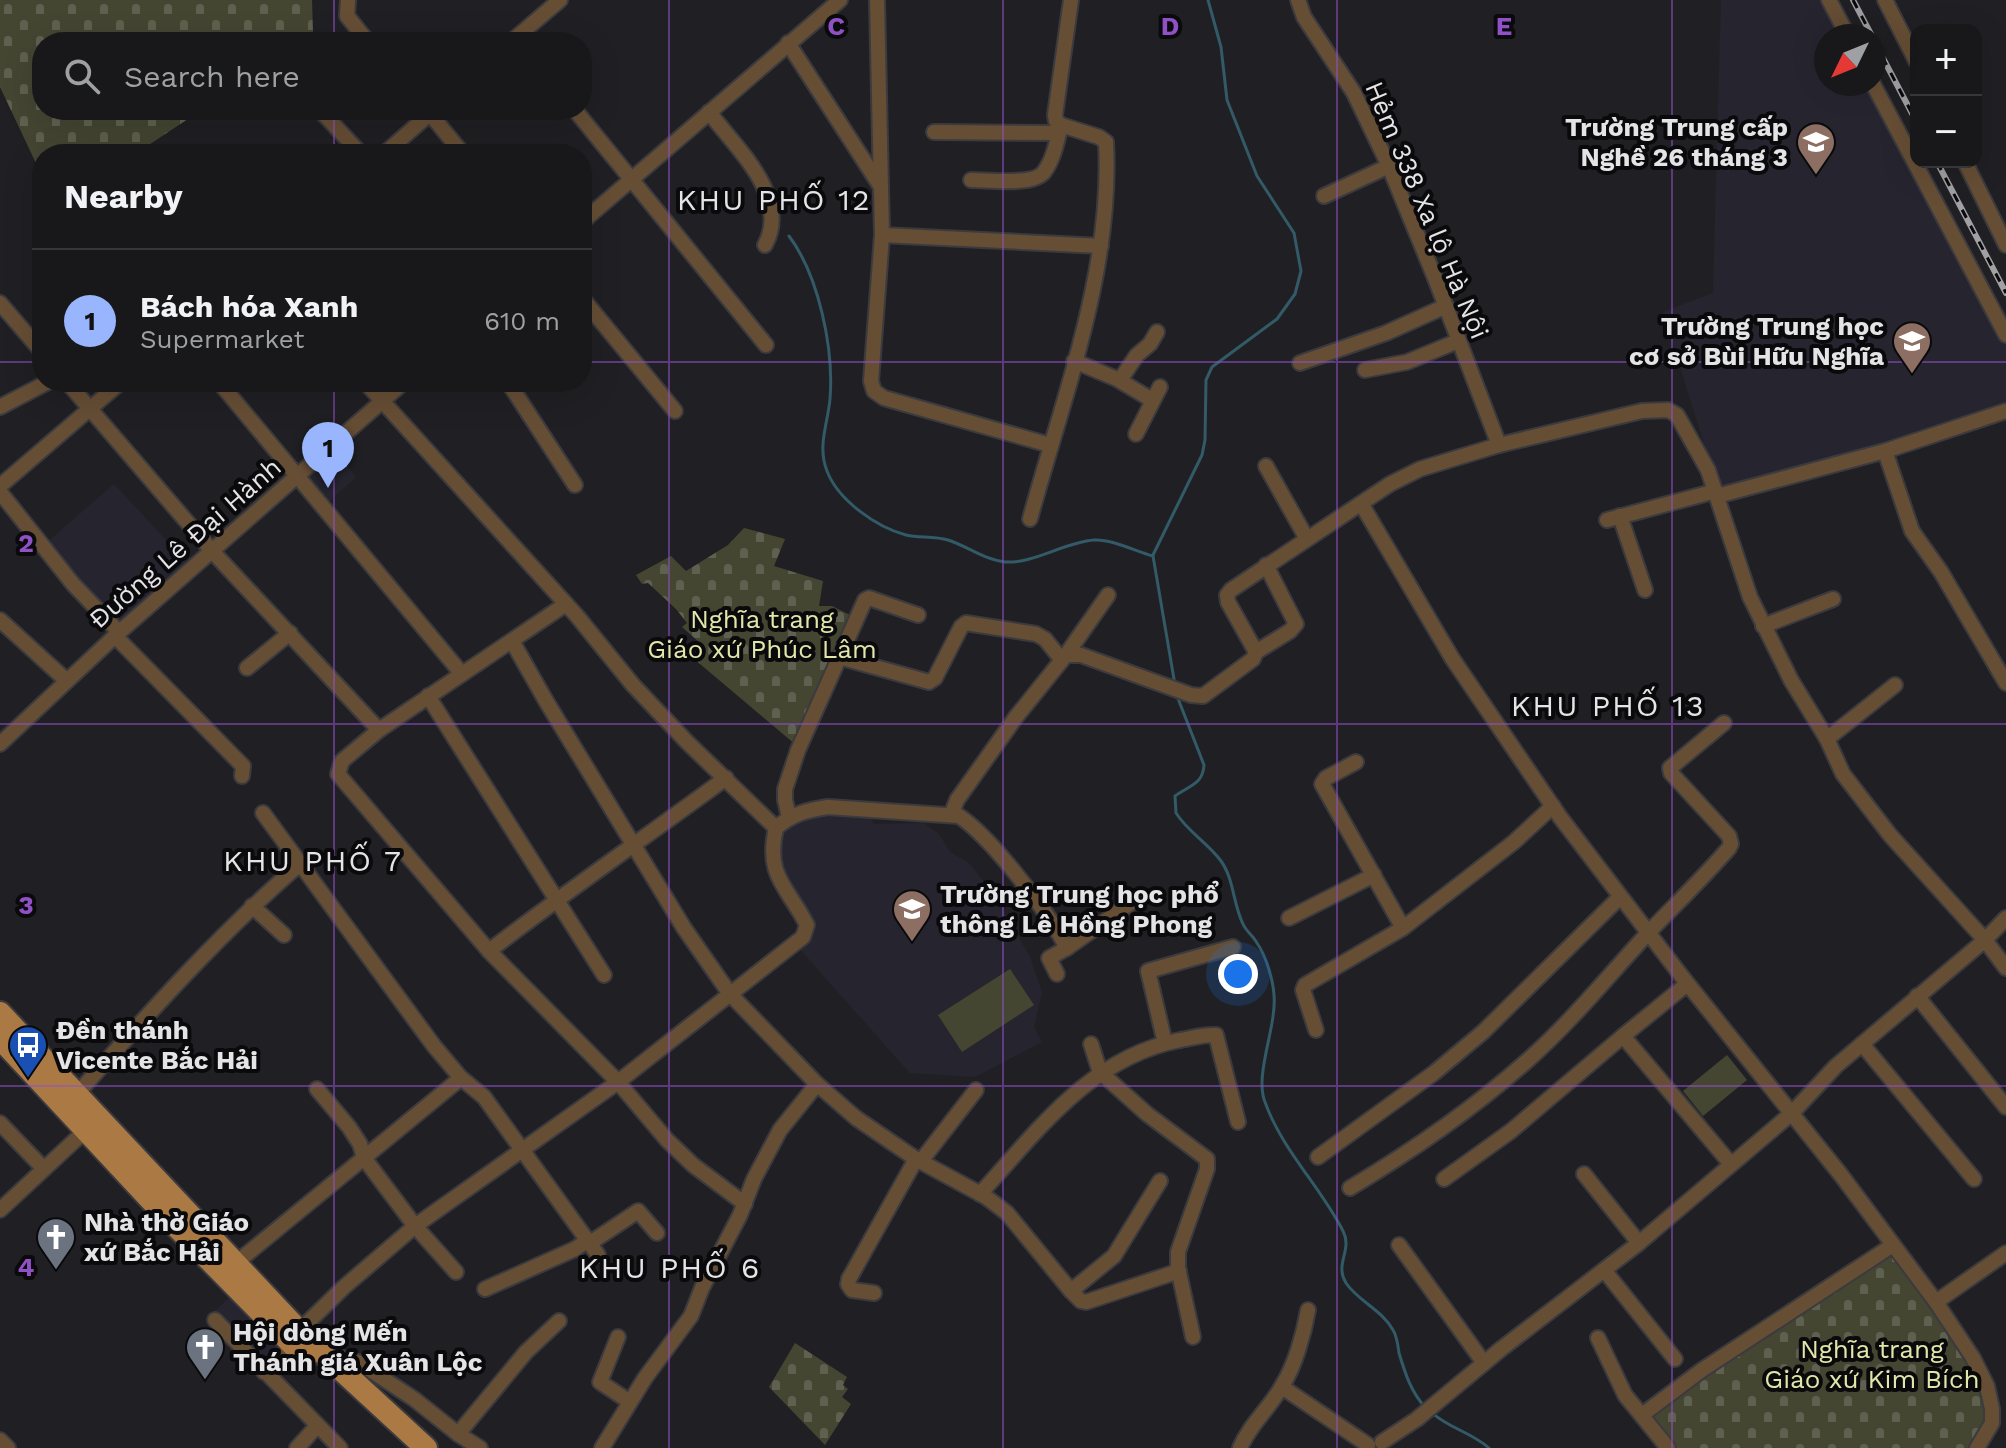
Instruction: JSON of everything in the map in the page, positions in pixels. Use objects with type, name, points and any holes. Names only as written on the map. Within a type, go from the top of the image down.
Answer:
[{"type":"main road","points":[[0,1013],[77,1094],[93,1124],[404,1448]]},
{"type":"main road","points":[[0,1038],[236,1263],[296,1338],[321,1352],[426,1448]]},
{"type":"street","points":[[348,0],[347,16],[360,32]]},
{"type":"street","points":[[524,32],[560,0]]},
{"type":"street","points":[[592,213],[840,0]]},
{"type":"street","points":[[877,0],[882,235],[871,381],[874,391],[899,402],[1050,445]]},
{"type":"street","points":[[971,180],[1030,180],[1039,177],[1051,161],[1060,129],[1055,115],[1071,0]]},
{"type":"street","name":"Hẻm 338 Xa lộ Hà Nội","points":[[1298,0],[1304,17],[1354,93],[1389,166],[1499,445]]},
{"type":"street","points":[[1829,0],[1842,24]]},
{"type":"street","points":[[1885,0],[1910,49]]},
{"type":"street","points":[[788,43],[881,187]]},
{"type":"street","points":[[1879,96],[2006,335]]},
{"type":"street","points":[[709,112],[768,193],[773,231],[765,245]]},
{"type":"street","points":[[329,120],[352,144]]},
{"type":"street","points":[[395,144],[421,120]]},
{"type":"street","points":[[438,120],[456,144]]},
{"type":"street","points":[[583,120],[766,345]]},
{"type":"street","points":[[934,132],[1060,129],[1099,137],[1106,142],[1108,170],[1101,246],[1074,361],[1030,519]]},
{"type":"street","points":[[1324,196],[1389,166]]},
{"type":"street","points":[[1968,168],[2006,245]]},
{"type":"street","points":[[882,235],[1101,246]]},
{"type":"street","points":[[0,303],[32,340]]},
{"type":"street","points":[[1300,363],[1386,333],[1446,306]]},
{"type":"street","points":[[592,310],[675,411]]},
{"type":"street","points":[[1120,380],[1157,332]]},
{"type":"street","points":[[1365,370],[1407,362],[1458,341]]},
{"type":"street","points":[[1074,361],[1156,394],[1136,434]]},
{"type":"street","points":[[0,407],[32,390]]},
{"type":"street","points":[[75,392],[212,551],[379,730]]},
{"type":"street","points":[[109,392],[1,486],[73,584],[243,766],[242,776]]},
{"type":"street","points":[[227,392],[462,674]]},
{"type":"street","points":[[374,392],[566,604],[633,685],[776,828]]},
{"type":"street","name":"Đường Lê Đại Hành","points":[[0,744],[117,634],[394,392]]},
{"type":"street","points":[[515,392],[575,485]]},
{"type":"street","points":[[1256,652],[1227,595],[1266,565],[1390,484],[1420,469],[1499,445],[1642,411],[1668,410],[1677,415],[1708,470],[1750,597],[1843,774],[2006,968]]},
{"type":"street","points":[[1645,590],[1613,518],[1885,451],[2006,411]]},
{"type":"street","points":[[1885,451],[1912,531],[1941,572],[2006,683]]},
{"type":"street","points":[[1266,466],[1307,539]]},
{"type":"street","points":[[1362,505],[1452,658],[1553,806],[1648,934],[1893,1245],[1973,1358],[1987,1386],[1992,1423],[1977,1448]]},
{"type":"street","points":[[1064,657],[1081,655],[1191,695],[1203,696],[1296,624],[1266,565]]},
{"type":"street","points":[[951,815],[970,781],[1108,595]]},
{"type":"street","points":[[789,817],[785,789],[798,750],[865,600],[869,598],[918,615]]},
{"type":"street","points":[[1763,626],[1833,599]]},
{"type":"street","points":[[566,604],[379,730],[342,761],[338,774],[489,951],[618,1082],[667,1140],[693,1165],[745,1204]]},
{"type":"street","points":[[0,620],[67,681]]},
{"type":"street","points":[[839,657],[929,682],[935,678],[966,623],[1036,634],[1064,657]]},
{"type":"street","points":[[247,668],[290,633]]},
{"type":"street","points":[[512,641],[684,928],[730,994],[817,1084],[856,1118],[918,1160],[980,1194],[1007,1213],[1081,1301],[1086,1302],[1179,1271]]},
{"type":"street","points":[[1827,739],[1895,685]]},
{"type":"street","points":[[428,696],[604,975]]},
{"type":"street","points":[[1350,1188],[1429,1137],[1518,1069],[1607,982],[1718,861],[1731,844],[1729,836],[1671,773],[1670,768],[1724,723]]},
{"type":"street","points":[[1356,762],[1326,778],[1322,784],[1403,928]]},
{"type":"street","points":[[489,951],[556,899],[635,846],[726,778]]},
{"type":"street","points":[[1316,1030],[1303,990],[1305,985],[1403,928],[1514,842],[1553,806]]},
{"type":"street","points":[[264,1372],[344,1287],[415,1226],[618,1082],[803,937],[807,925],[776,875],[772,860],[776,828],[789,817],[828,807],[951,815],[967,821],[1040,906],[1067,948]]},
{"type":"street","points":[[263,813],[434,1046],[461,1078],[484,1097],[592,1246]]},
{"type":"street","points":[[77,1094],[190,969],[252,906],[301,863]]},
{"type":"street","points":[[1289,918],[1374,875]]},
{"type":"street","points":[[1318,1157],[1434,1073],[1483,1032],[1620,897]]},
{"type":"street","points":[[1057,974],[1049,958],[1132,902]]},
{"type":"street","points":[[252,906],[284,935]]},
{"type":"street","points":[[1282,1387],[1375,1446],[1417,1419],[1639,1243],[1792,1113],[1836,1066],[1985,940],[2006,918]]},
{"type":"street","points":[[1165,1043],[1148,971],[1233,947]]},
{"type":"street","points":[[1444,1179],[1511,1131],[1687,984]]},
{"type":"street","points":[[1917,996],[2006,1107]]},
{"type":"street","points":[[980,1194],[1044,1123],[1100,1072],[1165,1043],[1216,1035],[1238,1122]]},
{"type":"street","points":[[1623,1036],[1730,1163]]},
{"type":"street","points":[[1091,1044],[1100,1072],[1147,1114],[1207,1159],[1207,1169],[1178,1252],[1193,1337]]},
{"type":"street","points":[[1862,1044],[1974,1179]]},
{"type":"street","points":[[236,1263],[461,1078]]},
{"type":"street","points":[[602,1448],[630,1402],[691,1316],[780,1130],[817,1084]]},
{"type":"street","points":[[317,1089],[349,1127],[360,1144],[364,1158],[415,1226],[456,1272]]},
{"type":"street","points":[[874,1293],[852,1290],[848,1281],[918,1160],[976,1090]]},
{"type":"street","points":[[0,1123],[44,1169]]},
{"type":"street","points":[[0,1210],[93,1124]]},
{"type":"street","points":[[1584,1174],[1639,1243]]},
{"type":"street","points":[[1071,1291],[1114,1256],[1160,1181]]},
{"type":"street","points":[[485,1289],[575,1249],[592,1246],[638,1211],[657,1233]]},
{"type":"street","points":[[1399,1245],[1484,1363]]},
{"type":"street","points":[[1642,1415],[1702,1370],[1893,1245]]},
{"type":"street","points":[[1936,1302],[2006,1253]]},
{"type":"street","points":[[1604,1270],[1675,1359]]},
{"type":"street","points":[[1240,1448],[1245,1436],[1282,1387],[1304,1334],[1308,1310]]},
{"type":"street","points":[[215,1320],[340,1448]]},
{"type":"street","points":[[458,1434],[526,1352],[559,1321]]},
{"type":"street","points":[[618,1337],[600,1382],[630,1402]]},
{"type":"street","points":[[1598,1338],[1625,1395],[1668,1448]]},
{"type":"street","points":[[321,1352],[358,1362],[480,1448]]},
{"type":"street","points":[[297,1448],[317,1426]]},
{"type":"street","points":[[0,1440],[8,1448]]},
{"type":"shaded area","points":[[1721,0],[1824,0],[1837,24],[1814,24],[1814,96],[1874,96],[2006,344],[2006,407],[1884,447],[1719,492],[1663,312],[1713,293]]},
{"type":"shaded area","points":[[333,450],[356,477],[326,504],[303,477]]},
{"type":"shaded area","points":[[114,484],[189,565],[120,626],[45,544]]},
{"type":"shaded area","name":"Trường Trung học phổ thông Lê Hồng Phong","points":[[828,811],[870,815],[874,824],[924,823],[939,834],[950,852],[970,864],[995,896],[1030,957],[1042,992],[1034,1027],[1042,1042],[975,1077],[910,1073],[798,947],[807,938],[780,874],[780,831],[791,820]]},
{"type":"shaded area","points":[[233,1294],[285,1347],[262,1368],[212,1314]]},
{"type":"green space","points":[[0,0],[312,0],[313,32],[32,32],[32,120],[186,120],[150,144],[32,144],[32,155],[0,87]]},
{"type":"green space","name":"Nghĩa trang Giáo xứ Phúc Lâm","points":[[744,528],[785,539],[774,566],[823,581],[819,606],[832,606],[852,616],[796,745],[693,658],[699,642],[682,627],[687,623],[676,609],[648,583],[642,584],[636,575],[671,556],[686,571],[728,545]]},
{"type":"green space","points":[[1010,969],[1034,1005],[962,1052],[938,1015]]},
{"type":"green space","points":[[1727,1055],[1747,1080],[1703,1116],[1683,1091]]},
{"type":"green space","name":"Nghĩa trang Giáo xứ Kim Bích","points":[[1892,1250],[1952,1333],[1979,1383],[1987,1404],[1988,1421],[1972,1448],[1673,1448],[1647,1415]]},
{"type":"green space","points":[[795,1343],[847,1377],[843,1385],[848,1389],[842,1397],[851,1404],[825,1445],[769,1387]]},
{"type":"waterway","points":[[1153,555],[1202,455],[1206,380],[1212,367],[1277,319],[1295,294],[1301,271],[1294,233],[1257,176],[1227,100],[1221,47],[1208,0]]},
{"type":"waterway","points":[[789,236],[809,271],[827,336],[831,379],[823,453],[827,471],[840,492],[859,511],[894,531],[948,540],[998,561],[1027,560],[1094,540],[1116,543],[1153,556],[1175,685]]},
{"type":"waterway","points":[[1177,696],[1204,765],[1198,781],[1175,796],[1176,813],[1225,868],[1244,927],[1263,954],[1272,982],[1274,1007],[1262,1078],[1265,1102],[1281,1136],[1343,1231],[1346,1244],[1342,1270],[1346,1283],[1393,1330],[1409,1382],[1425,1407]]},
{"type":"waterway","points":[[1431,1412],[1489,1448]]},
{"type":"railway","points":[[1853,0],[1866,24]]},
{"type":"railway","points":[[1886,64],[1910,110]]},
{"type":"railway","points":[[1940,168],[2006,293]]},
{"type":"place","name":"Trường Trung cấp Nghề 26 tháng 3","points":[[1816,176]]},
{"type":"place","name":"Trường Trung học cơ sở Bùi Hữu Nghĩa","points":[[1912,375]]},
{"type":"place","name":"Bách hóa Xanh","points":[[328,488]]},
{"type":"place","name":"Trường Trung học phổ thông Lê Hồng Phong","points":[[912,943]]},
{"type":"place","name":"Đền thánh Vicente Bắc Hải","points":[[28,1079]]},
{"type":"place","name":"Nhà thờ Giáo xứ Bắc Hải","points":[[56,1271]]},
{"type":"place","name":"Hội dòng Mến Thánh giá Xuân Lộc","points":[[205,1381]]},
{"type":"district","name":"KHU PHỐ 12","points":[[774,199]]},
{"type":"district","name":"KHU PHỐ 13","points":[[1608,705]]},
{"type":"district","name":"KHU PHỐ 7","points":[[313,860]]},
{"type":"district","name":"KHU PHỐ 6","points":[[670,1267]]}]
